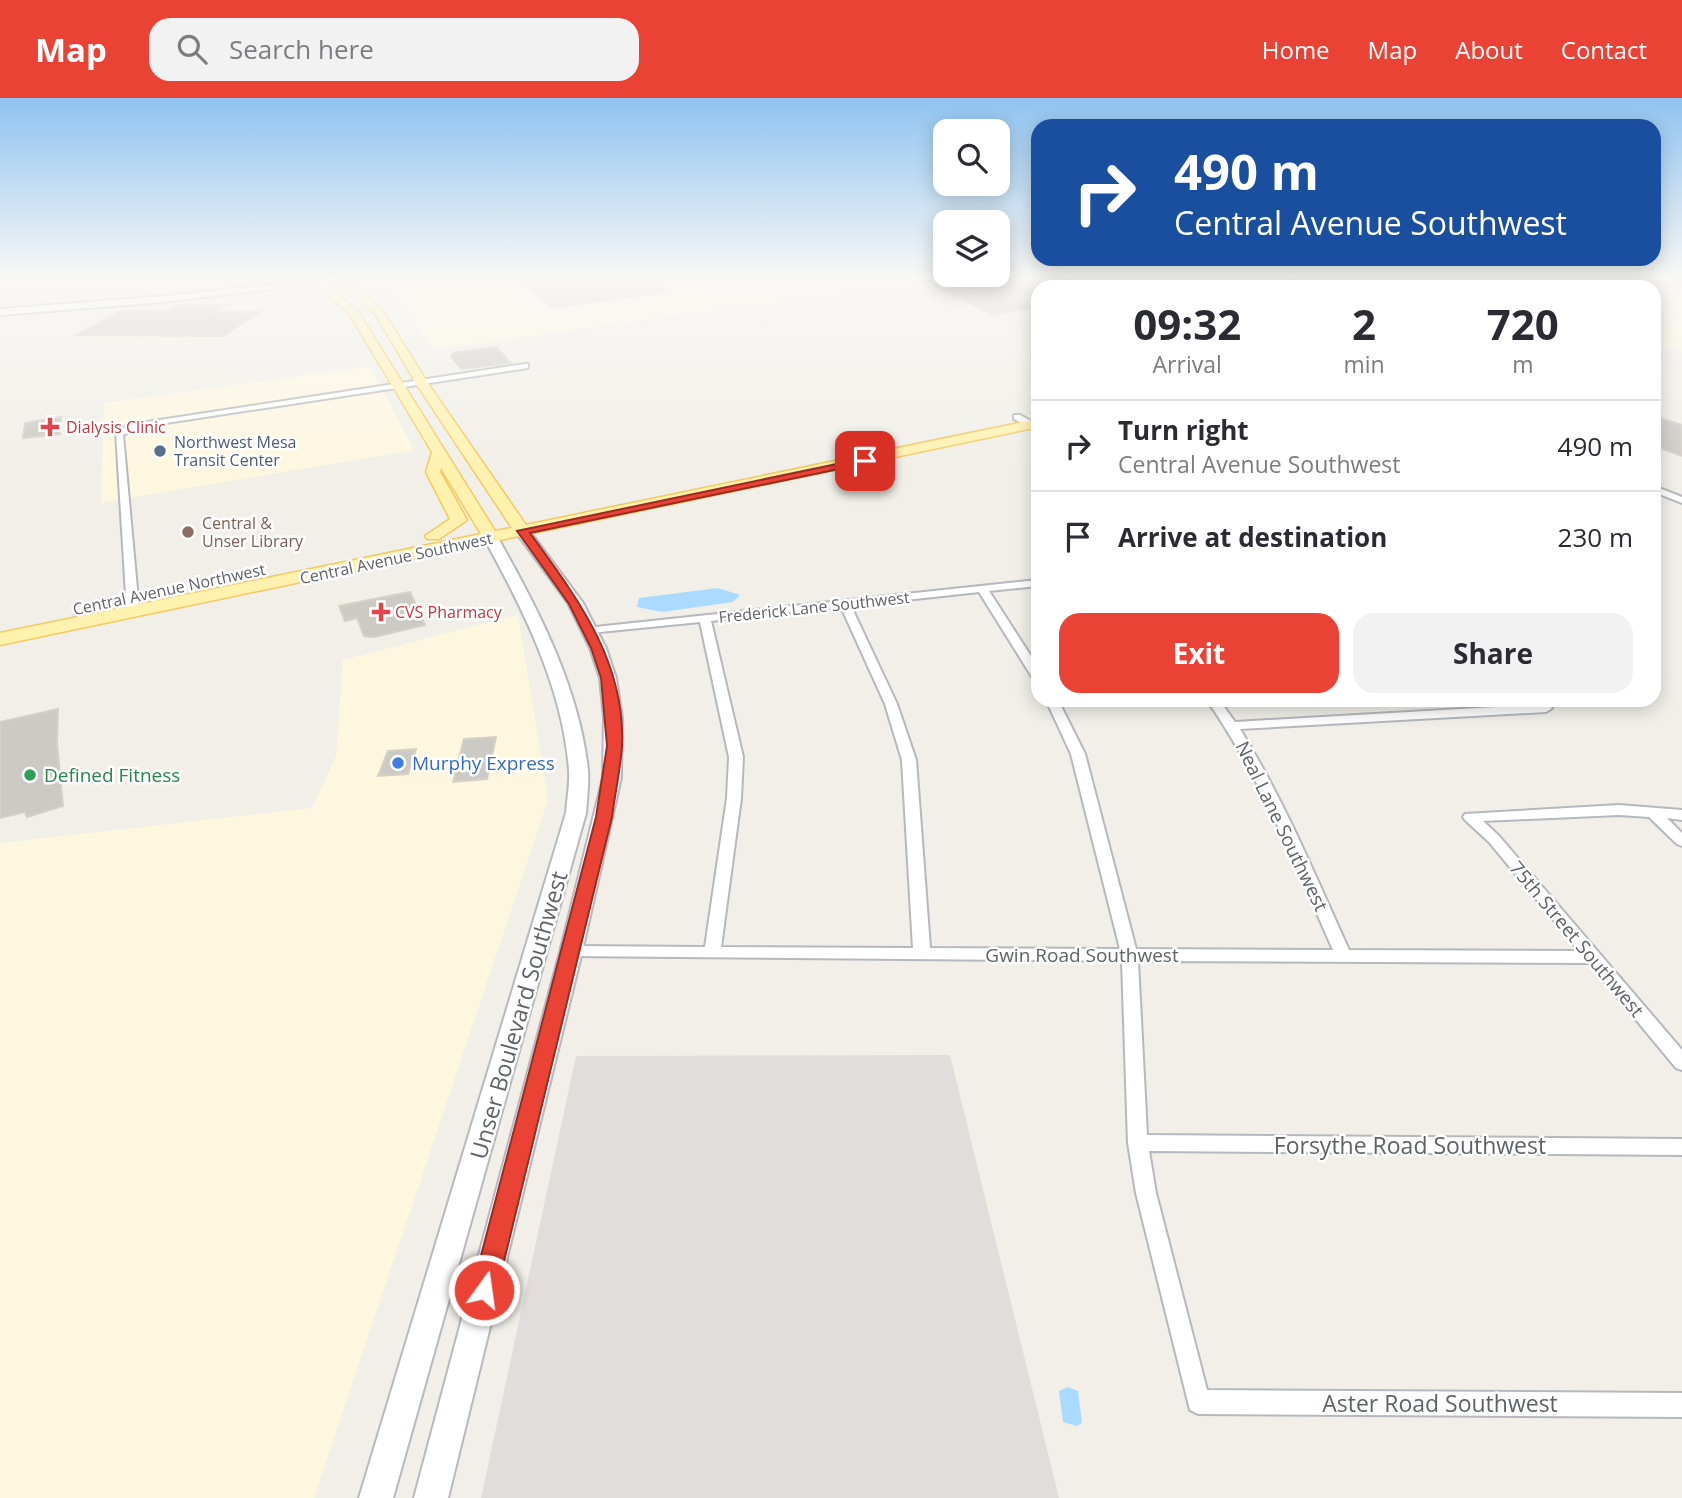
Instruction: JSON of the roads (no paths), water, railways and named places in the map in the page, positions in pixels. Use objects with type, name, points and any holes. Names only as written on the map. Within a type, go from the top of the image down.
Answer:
[{"type":"main road","points":[[371,341],[487,532]]},
{"type":"main road","points":[[399,341],[422,382],[519,525],[1017,417],[1031,421]]},
{"type":"main road","name":"Central Avenue Southwest","points":[[0,639],[134,604],[1031,423]]},
{"type":"main road","points":[[433,536],[459,520],[433,472],[439,451]]},
{"type":"main road","name":"Unser Boulevard Southwest","points":[[431,1498],[604,817],[614,746],[608,678],[590,630],[519,525]]},
{"type":"main road","name":"Unser Boulevard Southwest","points":[[376,1498],[578,801],[577,752],[570,718],[528,604],[487,532]]},
{"type":"main road","name":"Central Avenue Northwest","points":[[0,623],[134,604],[433,536],[487,532]]},
{"type":"street","points":[[134,604],[119,434],[123,431],[153,423],[525,366]]},
{"type":"street","points":[[1661,492],[1682,500]]},
{"type":"street","name":"Frederick Lane Southwest","points":[[590,630],[1031,584]]},
{"type":"street","points":[[982,589],[1031,656]]},
{"type":"street","points":[[845,604],[891,704],[909,760],[922,954]]},
{"type":"street","points":[[705,618],[736,757],[734,799],[712,952]]},
{"type":"street","points":[[1056,707],[1079,754],[1130,956],[1138,1143]]},
{"type":"street","name":"Neal Lane Southwest","points":[[1218,707],[1233,726],[1344,956]]},
{"type":"street","points":[[1233,726],[1500,707]]},
{"type":"street","points":[[1651,811],[1682,815]]},
{"type":"street","points":[[1651,811],[1682,841]]},
{"type":"street","name":"75th Street Southwest","points":[[1651,811],[1470,817],[1494,839],[1682,1063]]},
{"type":"street","name":"Gwin Road Southwest","points":[[571,952],[1592,957]]},
{"type":"street","name":"Forsythe Road Southwest","points":[[1138,1143],[1682,1147]]},
{"type":"street","name":"Aster Road Southwest","points":[[1138,1143],[1146,1193],[1198,1402],[1682,1405]]},
{"type":"water","points":[[718,588],[740,595],[733,602],[662,612],[637,607],[639,598]]},
{"type":"water","points":[[1068,1387],[1078,1391],[1082,1423],[1077,1426],[1063,1422],[1059,1391]]},
{"type":"place","name":"Dialysis Clinic","points":[[50,427]]},
{"type":"place","name":"Northwest Mesa Transit Center","points":[[160,451]]},
{"type":"place","name":"Central & Unser Library","points":[[188,532]]},
{"type":"place","name":"CVS Pharmacy","points":[[381,612]]},
{"type":"place","name":"Murphy Express","points":[[398,763]]},
{"type":"place","name":"Defined Fitness","points":[[30,775]]}]
